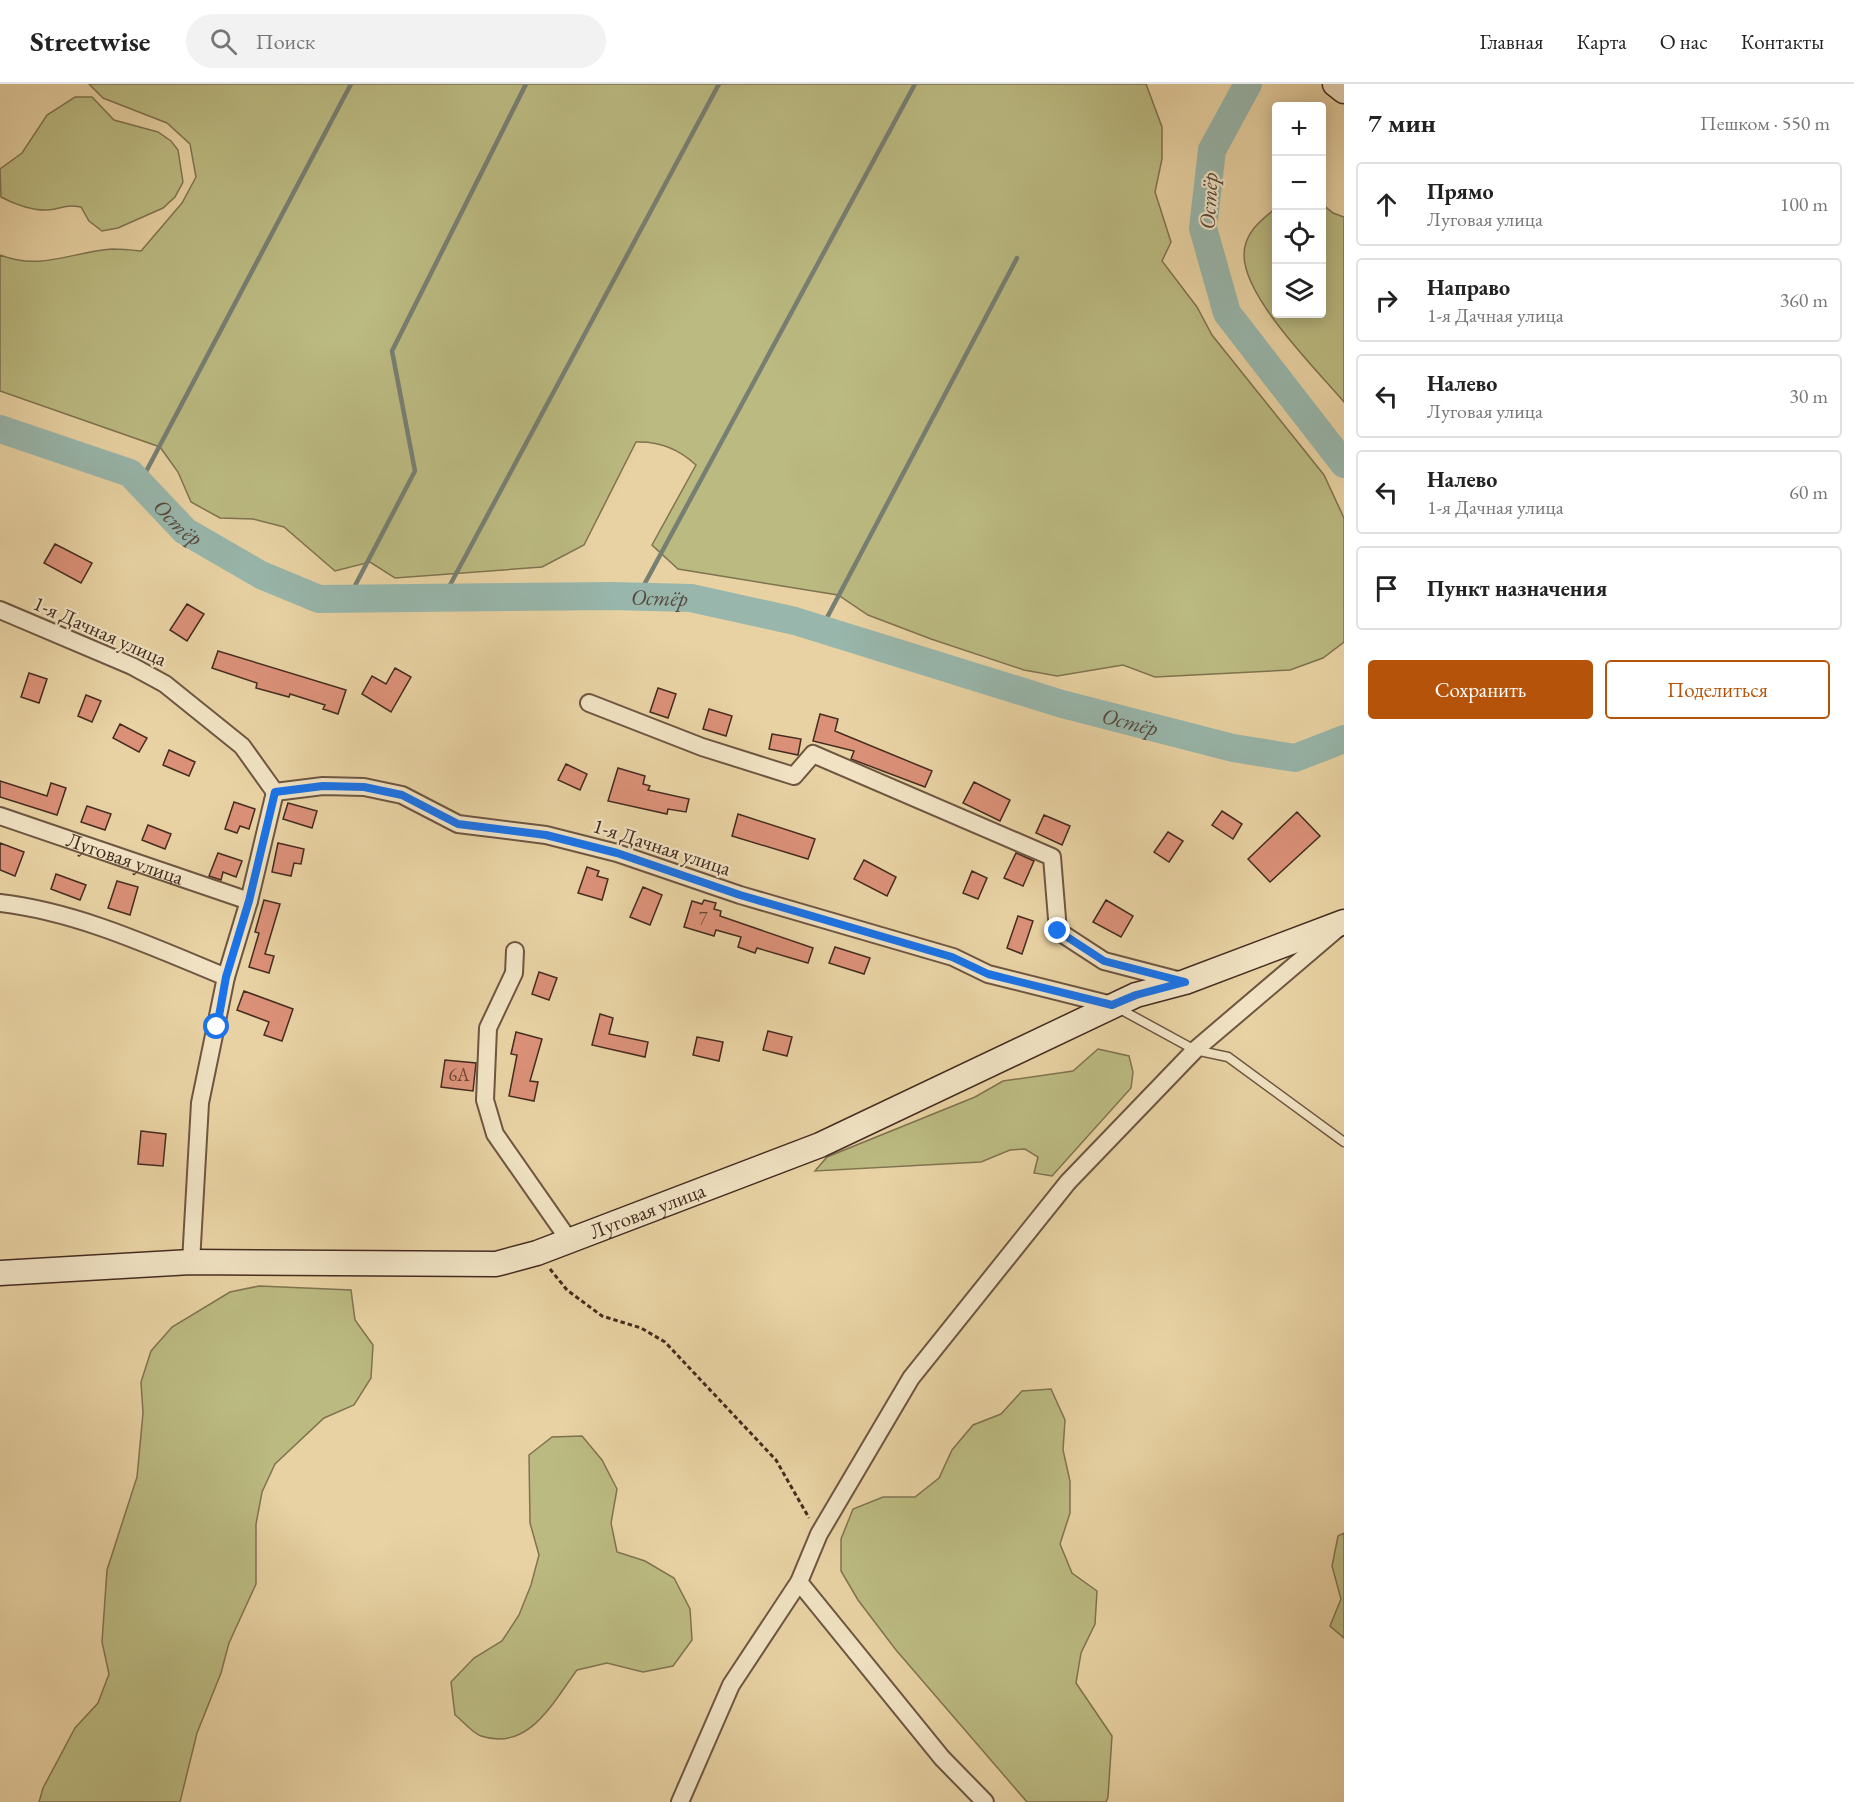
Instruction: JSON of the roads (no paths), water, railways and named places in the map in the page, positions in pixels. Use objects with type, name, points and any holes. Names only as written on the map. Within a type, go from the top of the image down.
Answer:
[{"type":"street","points":[[1335,84],[1344,91]]},
{"type":"street","name":"1-я Дачная улица","points":[[0,610],[132,666],[165,684],[242,746],[275,792],[323,786],[364,787],[402,795],[458,824],[546,835],[617,853],[740,895],[952,957],[988,974],[1112,1005]]},
{"type":"street","points":[[589,703],[702,747],[794,776],[813,754],[1052,857],[1058,931],[1104,961],[1185,982]]},
{"type":"street","points":[[191,1262],[200,1103],[226,977],[249,901],[275,792]]},
{"type":"street","name":"Луговая улица","points":[[0,816],[249,901]]},
{"type":"street","points":[[0,903],[33,906],[136,940],[226,977]]},
{"type":"street","points":[[680,1802],[731,1685],[799,1582],[819,1534],[911,1378],[1068,1182],[1195,1050],[1343,924]]},
{"type":"street","name":"Луговая улица","points":[[0,1274],[191,1262],[496,1264],[537,1253],[820,1145],[1136,995],[1185,982],[1343,924]]},
{"type":"street","points":[[515,951],[514,973],[488,1028],[485,1100],[495,1134],[569,1240]]},
{"type":"street","points":[[799,1582],[942,1758],[985,1802]]},
{"type":"lane","points":[[1112,1005],[1195,1050],[1228,1057],[1344,1142]]},
{"type":"waterway","points":[[140,483],[351,84]]},
{"type":"waterway","points":[[348,599],[415,471],[392,351],[526,84]]},
{"type":"waterway","points":[[443,598],[719,84]]},
{"type":"waterway","points":[[638,596],[915,84]]},
{"type":"waterway","name":"Остёр","points":[[1248,84],[1212,150],[1203,228],[1227,313],[1344,464]]},
{"type":"waterway","points":[[821,629],[1017,258]]},
{"type":"waterway","name":"Остёр","points":[[0,429],[130,473],[185,531],[261,575],[319,599],[613,596],[691,598],[795,621],[1062,704],[1233,748],[1295,758],[1344,739]]}]
